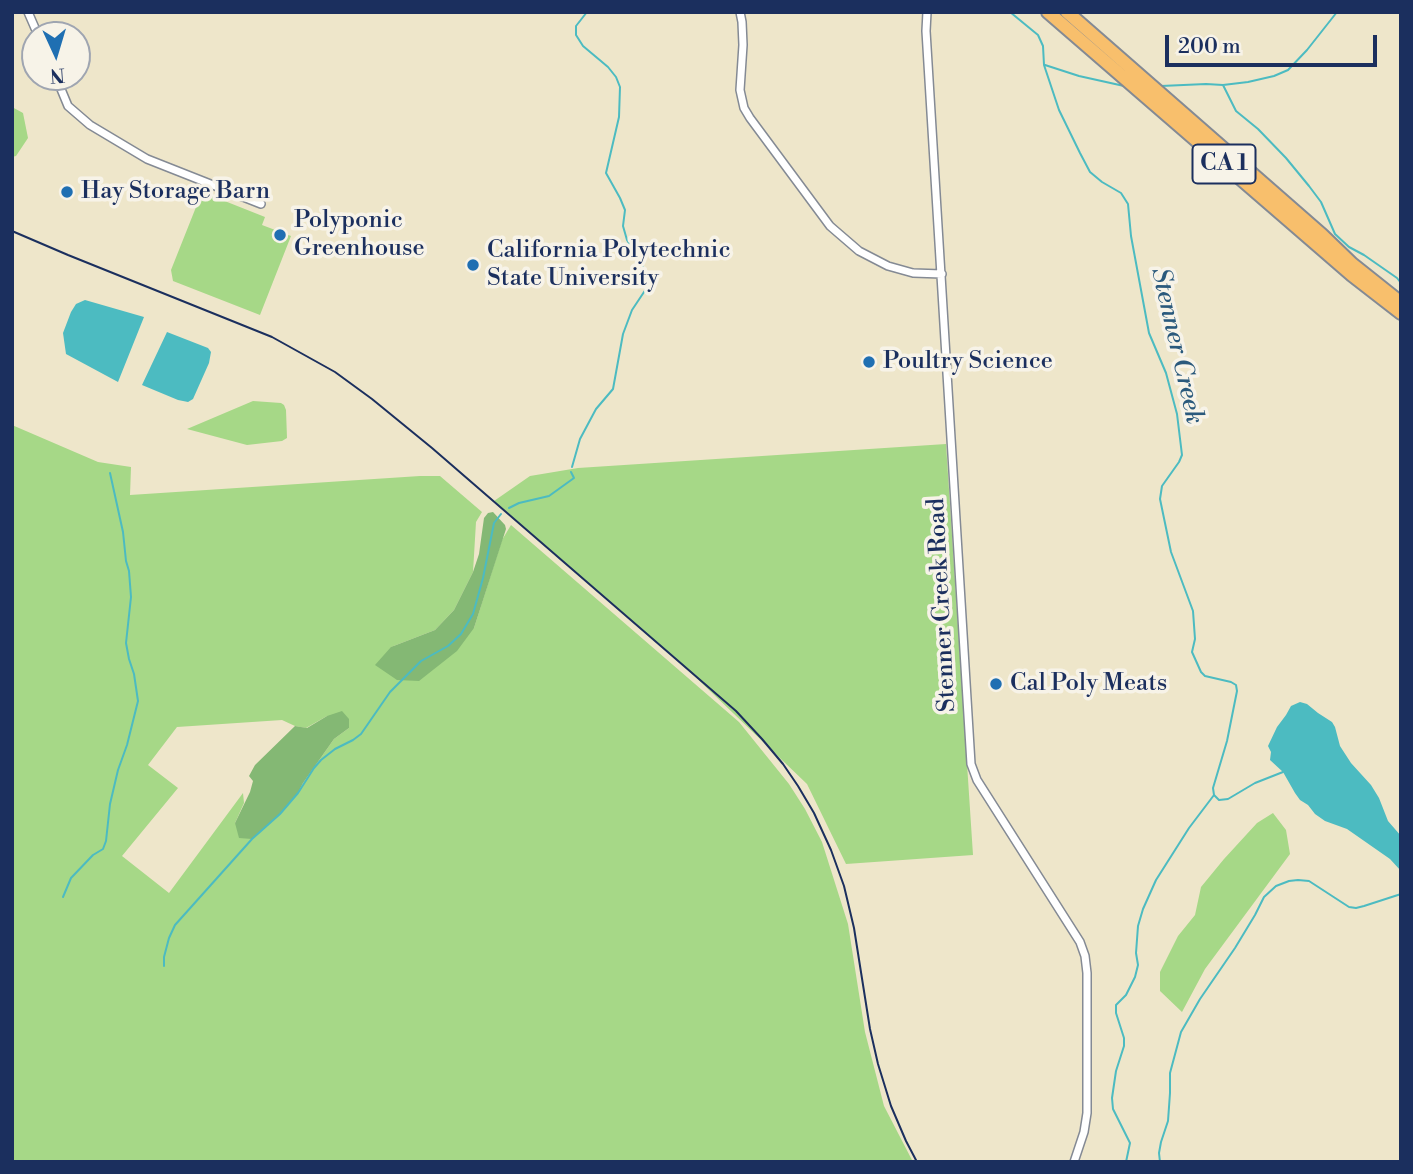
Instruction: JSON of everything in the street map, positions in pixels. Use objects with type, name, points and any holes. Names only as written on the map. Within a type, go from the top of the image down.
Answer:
[{"type":"highway","name":"CA 1","points":[[1048,12],[1348,271],[1401,313]]},
{"type":"highway","name":"CA 1","points":[[1067,12],[1322,234],[1352,264],[1401,303]]},
{"type":"street","points":[[740,12],[743,45],[740,90],[744,108],[830,226],[859,251],[888,266],[913,273],[942,274]]},
{"type":"street","name":"Stenner Creek Road","points":[[927,12],[926,31],[971,764],[977,780],[1080,942],[1085,957],[1087,1113],[1074,1162]]},
{"type":"street","points":[[62,91],[68,106],[90,125],[147,159],[261,204]]},
{"type":"green space","points":[[12,107],[23,113],[28,138],[16,156],[12,157]]},
{"type":"green space","points":[[202,192],[265,217],[262,225],[291,236],[260,315],[173,281],[171,270]]},
{"type":"green space","points":[[253,401],[284,405],[287,438],[247,445],[187,429]]},
{"type":"green space","points":[[12,425],[98,462],[131,467],[130,495],[440,476],[482,512],[476,522],[473,572],[454,610],[435,630],[391,647],[474,628],[502,540],[511,525],[739,722],[789,784],[805,809],[822,842],[848,924],[865,1032],[884,1106],[913,1162],[12,1162]],"holes":[[[327,716],[349,728],[334,739],[298,793],[280,814],[252,839],[235,823],[244,803],[243,793],[169,893],[122,856],[178,788],[148,765],[177,727],[282,720],[306,728]]]},
{"type":"green space","points":[[946,444],[973,855],[846,864],[807,784],[684,666],[494,501],[530,476],[578,468]]},
{"type":"green space","points":[[493,512],[506,529],[474,628],[457,651],[419,681],[397,680],[375,665],[391,647],[435,630],[454,610],[479,554],[484,518]]},
{"type":"green space","points":[[342,711],[349,719],[349,728],[334,739],[298,793],[280,814],[252,839],[239,838],[235,823],[250,792],[253,781],[249,776],[255,765],[295,726],[307,728]]},
{"type":"green space","points":[[1273,813],[1286,830],[1290,854],[1205,969],[1182,1012],[1160,991],[1160,972],[1178,936],[1195,915],[1201,887],[1257,823]]},
{"type":"water","points":[[85,300],[144,317],[118,382],[66,354],[63,333],[76,304]]},
{"type":"water","points":[[167,332],[208,348],[211,352],[193,399],[188,402],[142,385]]},
{"type":"water","points":[[1300,702],[1332,722],[1340,746],[1379,798],[1388,821],[1401,836],[1401,871],[1390,859],[1347,829],[1315,814],[1300,800],[1283,772],[1270,760],[1271,752],[1268,746],[1277,727],[1291,706]]},
{"type":"waterway","points":[[572,467],[580,439],[596,409],[613,389],[623,334],[632,310],[648,286],[642,264],[627,240],[623,226],[625,210],[606,173],[619,117],[620,87],[608,67],[583,46],[576,35],[576,26],[587,12]]},
{"type":"waterway","name":"Stenner Creek","points":[[1010,12],[1038,35],[1043,46],[1044,65],[1059,110],[1090,172],[1121,193],[1128,204],[1131,236],[1149,333],[1166,373],[1177,414],[1182,455],[1162,486],[1160,499],[1171,552],[1193,611],[1195,639],[1192,652],[1205,676],[1231,682],[1236,685],[1237,691],[1227,741],[1213,788],[1214,795],[1156,880],[1138,926],[1138,965],[1135,977],[1126,995],[1116,1005],[1124,1046],[1116,1071],[1112,1098],[1113,1109],[1130,1143],[1126,1162]]},
{"type":"waterway","points":[[1161,86],[1223,85],[1274,76],[1288,70],[1337,12]]},
{"type":"waterway","points":[[1045,65],[1124,86]]},
{"type":"waterway","points":[[1223,85],[1236,111],[1258,129],[1309,186],[1321,202],[1335,234],[1401,283]]},
{"type":"waterway","points":[[509,508],[549,496],[574,478],[571,472]]},
{"type":"waterway","points":[[63,897],[71,878],[93,855],[103,849],[118,770],[138,701],[126,643],[131,597],[129,571],[110,473]]},
{"type":"waterway","points":[[164,966],[169,938],[175,925],[252,839],[280,814],[321,760],[361,734],[390,692],[421,661],[448,646],[461,634],[473,614],[494,523],[501,514]]},
{"type":"waterway","points":[[1214,795],[1219,800],[1228,799],[1255,783],[1283,772]]},
{"type":"waterway","points":[[1160,1162],[1161,1142],[1168,1121],[1170,1073],[1181,1032],[1264,897],[1276,886],[1298,880],[1309,881],[1349,907],[1356,908],[1401,894]]},
{"type":"railway","points":[[12,231],[272,337],[335,372],[432,448],[736,711],[783,764],[814,813],[831,850],[844,886],[854,928],[878,1064],[891,1106],[917,1162]]},
{"type":"place","name":"Hay Storage Barn","points":[[67,192]]},
{"type":"place","name":"Polyponic Greenhouse","points":[[280,235]]},
{"type":"place","name":"California Polytechnic State University","points":[[473,265]]},
{"type":"place","name":"Poultry Science","points":[[869,362]]},
{"type":"place","name":"Cal Poly Meats","points":[[996,684]]}]
